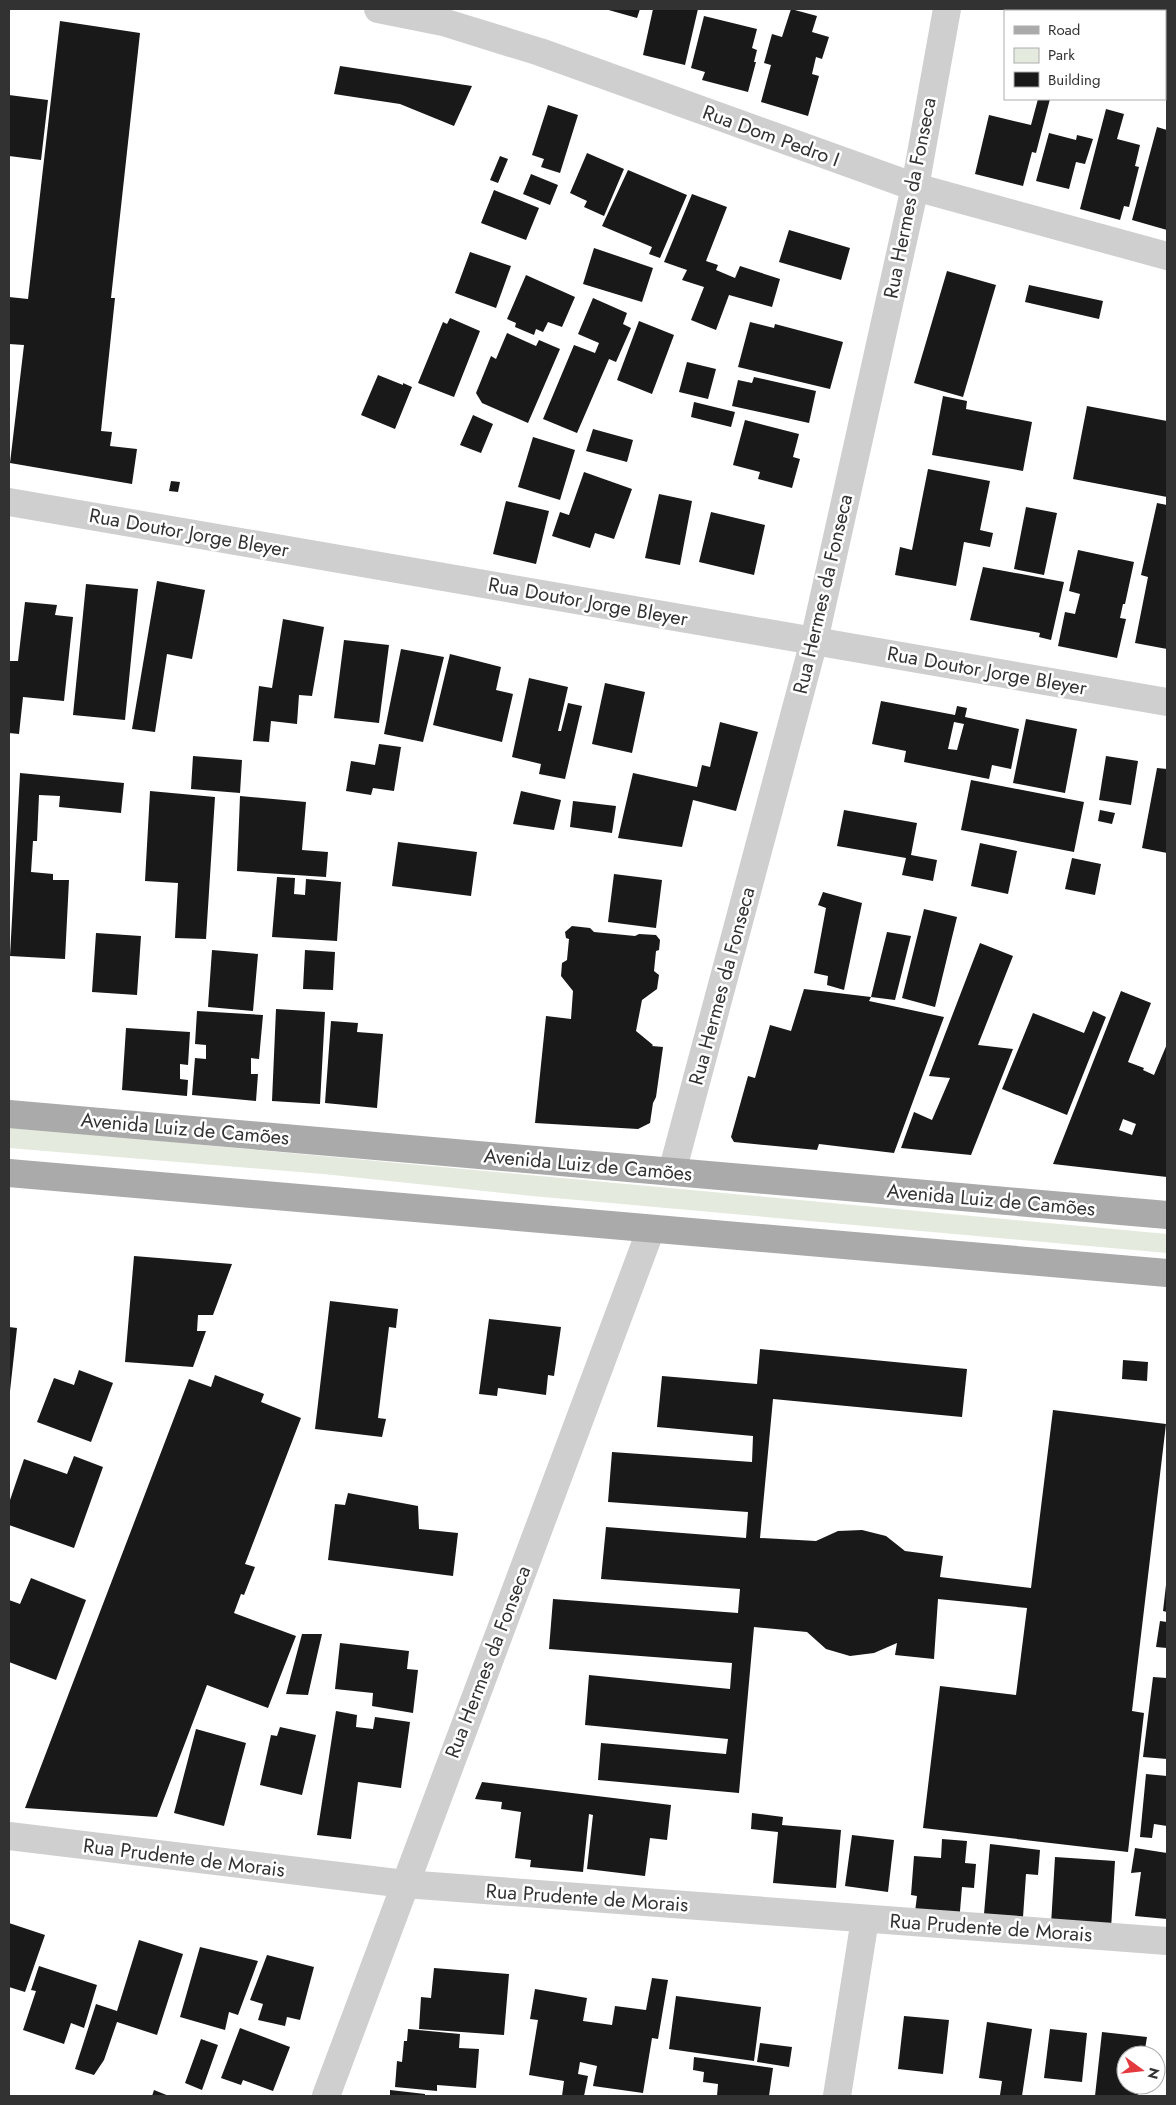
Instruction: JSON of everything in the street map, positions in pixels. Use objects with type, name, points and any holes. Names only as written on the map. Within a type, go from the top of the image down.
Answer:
[{"type":"main road","name":"Avenida Luiz de Camões","points":[[9,1114],[1167,1215]]},
{"type":"main road","points":[[9,1173],[1167,1273]]},
{"type":"street","name":"Rua Dom Pedro I","points":[[378,9],[443,22],[540,52],[915,188],[1167,256]]},
{"type":"street","name":"Rua Hermes da Fonseca","points":[[672,1172],[814,641],[915,188],[947,9]]},
{"type":"street","name":"Rua Doutor Jorge Bleyer","points":[[9,502],[1167,702]]},
{"type":"street","name":"Rua Hermes da Fonseca","points":[[326,2096],[651,1228]]},
{"type":"street","name":"Rua Prudente de Morais","points":[[9,1836],[405,1884],[1167,1941]]},
{"type":"street","points":[[837,2096],[865,1919]]},
{"type":"green space","points":[[9,1127],[1167,1234],[1167,1253],[532,1196],[323,1174],[9,1148]]},
{"type":"building","points":[[605,9],[640,9],[637,18]]},
{"type":"building","points":[[653,9],[698,9],[685,65],[643,55]]},
{"type":"building","points":[[791,9],[817,16],[812,32],[829,37],[822,59],[816,57],[812,74],[819,76],[808,116],[761,102],[771,65],[764,63],[772,34],[782,37]]},
{"type":"building","points":[[1037,9],[1125,9],[1125,10]]},
{"type":"building","points":[[704,16],[757,29],[752,48],[757,50],[754,62],[756,62],[748,92],[702,80],[705,72],[691,68]]},
{"type":"building","points":[[60,21],[140,33],[111,298],[115,298],[101,431],[112,432],[110,446],[137,449],[132,484],[10,463],[24,345],[9,344],[9,297],[28,299]]},
{"type":"building","points":[[340,66],[472,86],[454,126],[400,104],[334,94]]},
{"type":"building","points":[[9,95],[48,100],[41,160],[9,156]]},
{"type":"building","points":[[1038,100],[1050,100],[1036,153],[1032,152],[1023,186],[975,174],[989,115],[1031,125]]},
{"type":"building","points":[[548,105],[578,115],[560,173],[541,167],[544,159],[532,155]]},
{"type":"building","points":[[1106,109],[1124,114],[1117,139],[1140,145],[1135,166],[1139,167],[1129,207],[1124,206],[1120,220],[1080,209]]},
{"type":"building","points":[[1157,127],[1167,130],[1167,230],[1132,220]]},
{"type":"building","points":[[1049,133],[1076,140],[1077,135],[1093,139],[1085,164],[1076,162],[1069,189],[1036,181]]},
{"type":"building","points":[[587,153],[624,169],[604,216],[584,207],[587,201],[570,193]]},
{"type":"building","points":[[500,156],[508,159],[498,183],[490,180]]},
{"type":"building","points":[[628,170],[687,195],[660,258],[649,254],[652,247],[602,226]]},
{"type":"building","points":[[531,174],[558,185],[550,205],[523,194]]},
{"type":"building","points":[[494,190],[539,208],[526,240],[481,223]]},
{"type":"building","points":[[692,194],[727,207],[706,261],[718,265],[716,270],[735,278],[740,266],[780,279],[772,307],[729,295],[716,330],[691,320],[704,287],[682,280],[687,270],[664,262]]},
{"type":"building","points":[[789,230],[850,248],[841,280],[779,262]]},
{"type":"building","points":[[594,248],[653,268],[642,302],[583,284]]},
{"type":"building","points":[[470,252],[511,266],[496,308],[455,293]]},
{"type":"building","points":[[947,271],[996,285],[963,397],[914,383]]},
{"type":"building","points":[[526,275],[575,297],[562,327],[548,322],[543,332],[536,329],[534,335],[515,327],[516,323],[507,319]]},
{"type":"building","points":[[1029,285],[1103,301],[1099,319],[1025,302]]},
{"type":"building","points":[[593,298],[627,313],[623,324],[631,328],[616,362],[609,359],[577,433],[543,419],[574,345],[595,353],[599,343],[578,334]]},
{"type":"building","points":[[450,318],[480,331],[454,397],[418,383],[443,322],[447,324]]},
{"type":"building","points":[[639,321],[674,335],[652,394],[617,380]]},
{"type":"building","points":[[750,322],[774,328],[775,324],[843,342],[830,389],[738,367]]},
{"type":"building","points":[[507,333],[536,346],[539,340],[560,349],[528,423],[482,403],[476,393],[491,356],[496,359]]},
{"type":"building","points":[[687,362],[716,369],[708,399],[679,392]]},
{"type":"building","points":[[378,375],[412,387],[395,429],[361,415]]},
{"type":"building","points":[[754,377],[816,391],[809,423],[732,406],[738,380],[752,383]]},
{"type":"building","points":[[943,396],[967,401],[966,409],[1032,422],[1023,471],[932,455]]},
{"type":"building","points":[[694,402],[735,412],[731,427],[691,417]]},
{"type":"building","points":[[1087,406],[1167,421],[1167,497],[1073,479]]},
{"type":"building","points":[[473,415],[493,424],[481,453],[460,445]]},
{"type":"building","points":[[745,420],[799,434],[793,457],[800,459],[792,488],[758,479],[760,472],[733,465]]},
{"type":"building","points":[[593,429],[633,440],[627,462],[586,451]]},
{"type":"building","points":[[533,437],[575,450],[560,500],[518,487]]},
{"type":"building","points":[[928,469],[990,481],[980,530],[993,533],[990,547],[964,542],[956,586],[895,575],[900,547],[912,550]]},
{"type":"building","points":[[584,472],[632,489],[614,539],[595,533],[590,548],[552,536],[560,512],[569,515]]},
{"type":"building","points":[[171,481],[180,482],[178,492],[169,491]]},
{"type":"building","points":[[659,494],[692,501],[680,565],[645,558]]},
{"type":"building","points":[[506,501],[549,511],[536,564],[493,554]]},
{"type":"building","points":[[1157,503],[1167,505],[1167,649],[1135,643],[1148,577],[1141,575]]},
{"type":"building","points":[[1026,507],[1057,513],[1044,575],[1014,569]]},
{"type":"building","points":[[711,512],[765,525],[754,575],[699,562]]},
{"type":"building","points":[[1078,550],[1134,562],[1120,618],[1126,619],[1117,658],[1058,646],[1065,612],[1075,614],[1080,594],[1069,591]]},
{"type":"building","points":[[983,567],[1064,582],[1051,640],[1039,637],[1040,633],[970,620]]},
{"type":"building","points":[[157,581],[205,590],[192,659],[167,654],[155,732],[132,729]]},
{"type":"building","points":[[86,584],[138,589],[125,720],[73,715]]},
{"type":"building","points":[[25,602],[57,605],[55,615],[73,617],[64,701],[23,697],[19,734],[9,733],[9,661],[18,661]]},
{"type":"building","points":[[283,619],[324,627],[312,696],[299,695],[297,724],[271,721],[269,742],[253,741],[259,686],[272,688]]},
{"type":"building","points":[[344,640],[389,645],[379,723],[334,718]]},
{"type":"building","points":[[401,649],[444,657],[423,742],[384,734]]},
{"type":"building","points":[[450,654],[501,667],[496,690],[513,694],[502,742],[433,725]]},
{"type":"building","points":[[529,678],[568,687],[558,731],[561,731],[568,703],[582,706],[565,779],[539,774],[541,764],[512,757]]},
{"type":"building","points":[[605,683],[645,692],[632,753],[592,744]]},
{"type":"building","points":[[881,701],[955,715],[957,706],[967,708],[965,717],[1019,729],[1011,769],[992,765],[989,779],[904,762],[906,751],[872,744]],"holes":[[[954,722],[964,724],[957,750],[948,749]]]},
{"type":"building","points":[[1026,719],[1077,729],[1065,793],[1013,783]]},
{"type":"building","points":[[720,722],[758,732],[736,811],[693,800],[682,847],[618,838],[633,773],[697,787],[702,765],[710,767]]},
{"type":"building","points":[[379,744],[401,747],[394,791],[373,788],[371,795],[346,791],[351,761],[375,765]]},
{"type":"building","points":[[193,756],[242,760],[240,793],[191,789]]},
{"type":"building","points":[[1106,756],[1138,761],[1131,805],[1099,800]]},
{"type":"building","points":[[1157,768],[1167,769],[1167,853],[1142,848]]},
{"type":"building","points":[[20,773],[124,783],[121,813],[59,807],[60,796],[39,795],[37,841],[33,841],[31,872],[53,874],[53,880],[69,880],[65,959],[10,956]]},
{"type":"building","points":[[971,780],[1084,802],[1074,852],[961,830]]},
{"type":"building","points":[[150,791],[215,797],[206,939],[175,938],[178,883],[145,881]]},
{"type":"building","points":[[521,791],[561,800],[554,830],[513,824]]},
{"type":"building","points":[[240,796],[306,802],[302,850],[328,852],[326,877],[237,871]]},
{"type":"building","points":[[573,801],[616,806],[612,833],[570,827]]},
{"type":"building","points":[[844,810],[917,823],[911,855],[937,860],[933,881],[902,875],[906,858],[837,846]]},
{"type":"building","points":[[1100,810],[1115,813],[1112,824],[1098,821]]},
{"type":"building","points":[[398,842],[477,852],[471,896],[392,886]]},
{"type":"building","points":[[980,843],[1017,851],[1008,894],[971,886]]},
{"type":"building","points":[[1072,858],[1101,864],[1095,895],[1065,889]]},
{"type":"building","points":[[614,874],[662,880],[656,928],[608,922]]},
{"type":"building","points":[[277,877],[295,878],[294,894],[305,895],[306,879],[341,882],[337,941],[272,937]]},
{"type":"building","points":[[823,892],[862,903],[844,990],[827,985],[828,976],[814,973],[826,908],[818,905]]},
{"type":"building","points":[[924,909],[957,917],[935,1007],[902,998]]},
{"type":"building","points":[[572,926],[590,928],[594,932],[635,936],[639,934],[656,935],[660,940],[659,950],[656,951],[654,971],[659,975],[657,989],[642,1000],[636,1031],[652,1046],[663,1047],[656,1097],[653,1103],[650,1123],[638,1129],[535,1123],[546,1016],[571,1019],[573,991],[561,976],[562,963],[567,960],[569,939],[566,938],[565,932]]},
{"type":"building","points":[[887,932],[911,936],[895,1000],[871,997]]},
{"type":"building","points":[[96,933],[141,936],[137,995],[92,992]]},
{"type":"building","points":[[980,943],[1013,956],[978,1045],[1013,1049],[971,1155],[901,1148],[914,1112],[932,1120],[950,1078],[929,1076]]},
{"type":"building","points":[[212,950],[258,954],[253,1011],[208,1007]]},
{"type":"building","points":[[305,950],[335,952],[333,990],[303,989]]},
{"type":"building","points":[[804,989],[871,997],[869,1001],[944,1017],[894,1153],[819,1144],[817,1150],[734,1142],[731,1137],[748,1076],[755,1078],[770,1025],[791,1031]]},
{"type":"building","points":[[1121,991],[1151,1003],[1128,1062],[1144,1068],[1143,1070],[1154,1075],[1167,1044],[1167,1177],[1053,1164]],"holes":[[[1123,1119],[1136,1124],[1132,1135],[1119,1130]]]},
{"type":"building","points":[[276,1009],[325,1012],[320,1104],[272,1101]]},
{"type":"building","points":[[197,1011],[263,1015],[259,1059],[251,1058],[251,1074],[258,1074],[256,1101],[192,1095],[195,1058],[206,1059],[206,1045],[195,1044]]},
{"type":"building","points":[[1093,1011],[1106,1017],[1067,1115],[1002,1089],[1033,1013],[1084,1033]]},
{"type":"building","points":[[331,1021],[358,1023],[357,1032],[383,1034],[377,1108],[325,1103]]},
{"type":"building","points":[[126,1028],[190,1032],[188,1065],[180,1064],[180,1079],[188,1080],[187,1096],[122,1090]]},
{"type":"building","points":[[134,1256],[232,1264],[213,1315],[198,1315],[197,1331],[206,1331],[193,1367],[125,1362]]},
{"type":"building","points":[[330,1301],[398,1309],[396,1328],[389,1327],[378,1418],[386,1419],[382,1437],[315,1429]]},
{"type":"building","points":[[489,1319],[561,1327],[554,1376],[548,1375],[546,1395],[498,1388],[497,1396],[479,1394]]},
{"type":"building","points":[[9,1327],[17,1328],[10,1391],[9,1391]]},
{"type":"building","points":[[760,1349],[967,1369],[962,1417],[773,1399],[760,1538],[816,1541],[838,1531],[862,1530],[886,1536],[905,1551],[943,1556],[940,1577],[1031,1588],[1053,1410],[1166,1424],[1132,1711],[1144,1713],[1128,1852],[923,1828],[940,1686],[1016,1695],[1027,1608],[938,1599],[934,1659],[895,1655],[897,1643],[874,1653],[850,1656],[826,1649],[807,1632],[754,1627],[739,1793],[598,1780],[601,1743],[726,1754],[728,1739],[585,1725],[589,1675],[730,1689],[732,1663],[549,1649],[553,1599],[738,1613],[740,1589],[601,1579],[606,1527],[746,1538],[748,1512],[608,1502],[612,1452],[752,1462],[753,1436],[657,1427],[662,1376],[757,1384]]},
{"type":"building","points":[[1123,1360],[1148,1362],[1147,1381],[1122,1379]]},
{"type":"building","points":[[79,1370],[113,1383],[91,1442],[37,1422],[54,1378],[74,1385]]},
{"type":"building","points":[[215,1375],[264,1394],[261,1402],[301,1418],[245,1564],[255,1567],[244,1595],[241,1594],[234,1613],[296,1636],[268,1708],[207,1685],[157,1817],[25,1808],[189,1379],[211,1387]]},
{"type":"building","points":[[74,1456],[103,1467],[74,1548],[9,1525],[9,1503],[24,1459],[67,1474]]},
{"type":"building","points":[[348,1493],[418,1506],[419,1529],[458,1533],[453,1576],[328,1560],[335,1504],[345,1505]]},
{"type":"building","points":[[31,1578],[86,1600],[56,1680],[9,1662],[9,1600],[20,1604]]},
{"type":"building","points":[[1167,1585],[1167,1612],[1163,1611]]},
{"type":"building","points":[[1160,1621],[1167,1622],[1167,1648],[1156,1647]]},
{"type":"building","points":[[302,1634],[322,1634],[308,1695],[286,1694]]},
{"type":"building","points":[[340,1643],[409,1651],[407,1669],[418,1670],[413,1713],[372,1706],[373,1693],[335,1689]]},
{"type":"building","points":[[1153,1677],[1167,1678],[1167,1759],[1143,1757]]},
{"type":"building","points":[[336,1711],[357,1715],[356,1727],[373,1729],[375,1717],[410,1722],[401,1788],[358,1782],[351,1839],[317,1835]]},
{"type":"building","points":[[280,1727],[316,1735],[302,1795],[260,1785],[271,1735],[277,1736]]},
{"type":"building","points":[[196,1729],[246,1743],[224,1826],[174,1813]]},
{"type":"building","points":[[1146,1774],[1167,1776],[1167,1826],[1154,1824],[1152,1838],[1140,1837]]},
{"type":"building","points":[[482,1782],[671,1805],[667,1840],[650,1838],[645,1876],[587,1869],[593,1815],[589,1814],[583,1872],[530,1867],[531,1860],[515,1858],[521,1812],[501,1809],[502,1802],[475,1799]]},
{"type":"building","points":[[752,1813],[783,1817],[782,1825],[841,1830],[836,1888],[773,1883],[778,1832],[751,1829]]},
{"type":"building","points":[[852,1835],[894,1840],[888,1892],[845,1886]]},
{"type":"building","points":[[942,1839],[967,1841],[965,1863],[976,1864],[974,1888],[962,1887],[959,1923],[914,1920],[917,1896],[911,1895],[914,1856],[941,1858]]},
{"type":"building","points":[[990,1844],[1040,1850],[1038,1875],[1026,1874],[1023,1917],[984,1914]]},
{"type":"building","points":[[1135,1848],[1167,1853],[1167,1919],[1135,1916],[1141,1872],[1131,1873]]},
{"type":"building","points":[[1055,1857],[1115,1861],[1111,1929],[1051,1925]]},
{"type":"building","points":[[9,1923],[45,1935],[25,1992],[9,1987]]},
{"type":"building","points":[[139,1940],[183,1954],[157,2035],[117,2022],[104,2060],[94,2075],[75,2069],[96,2004],[117,2011]]},
{"type":"building","points":[[200,1947],[258,1961],[238,2015],[229,2012],[225,2030],[180,2017]]},
{"type":"building","points":[[267,1955],[314,1967],[300,2020],[287,2017],[285,2026],[258,2020],[263,2004],[250,2000]]},
{"type":"building","points":[[39,1966],[97,1985],[84,2028],[71,2023],[64,2044],[23,2030],[36,1991],[31,1990]]},
{"type":"building","points":[[434,1968],[509,1974],[504,2035],[419,2029],[421,1997],[431,1998]]},
{"type":"building","points":[[652,1978],[668,1980],[658,2039],[652,2038],[643,2093],[593,2086],[597,2066],[580,2062],[578,2074],[588,2076],[584,2096],[562,2096],[564,2081],[529,2075],[538,2020],[530,2019],[535,1989],[587,1998],[583,2021],[612,2025],[615,2006],[646,2010]]},
{"type":"building","points":[[676,1996],[761,2007],[754,2061],[669,2049]]},
{"type":"building","points":[[904,2016],[949,2020],[943,2074],[898,2069]]},
{"type":"building","points":[[987,2022],[1032,2029],[1022,2096],[1000,2095],[1002,2081],[979,2078]]},
{"type":"building","points":[[240,2028],[290,2047],[273,2091],[243,2080],[241,2085],[221,2078]]},
{"type":"building","points":[[408,2029],[460,2034],[459,2048],[479,2049],[476,2088],[437,2085],[437,2091],[395,2087],[397,2061],[402,2062],[404,2041],[407,2041]]},
{"type":"building","points":[[1050,2029],[1087,2033],[1082,2082],[1044,2078]]},
{"type":"building","points":[[1102,2032],[1147,2037],[1146,2045],[1116,2045],[1116,2095],[1138,2096],[1095,2096]]},
{"type":"building","points":[[201,2039],[218,2045],[202,2090],[185,2083]]},
{"type":"building","points":[[760,2043],[792,2047],[789,2067],[757,2062]]},
{"type":"building","points":[[694,2057],[773,2068],[769,2096],[717,2096],[718,2084],[703,2082],[704,2072],[693,2070]]},
{"type":"building","points":[[154,2090],[169,2096],[152,2096]]},
{"type":"building","points":[[390,2090],[425,2094],[425,2096],[390,2096]]}]
